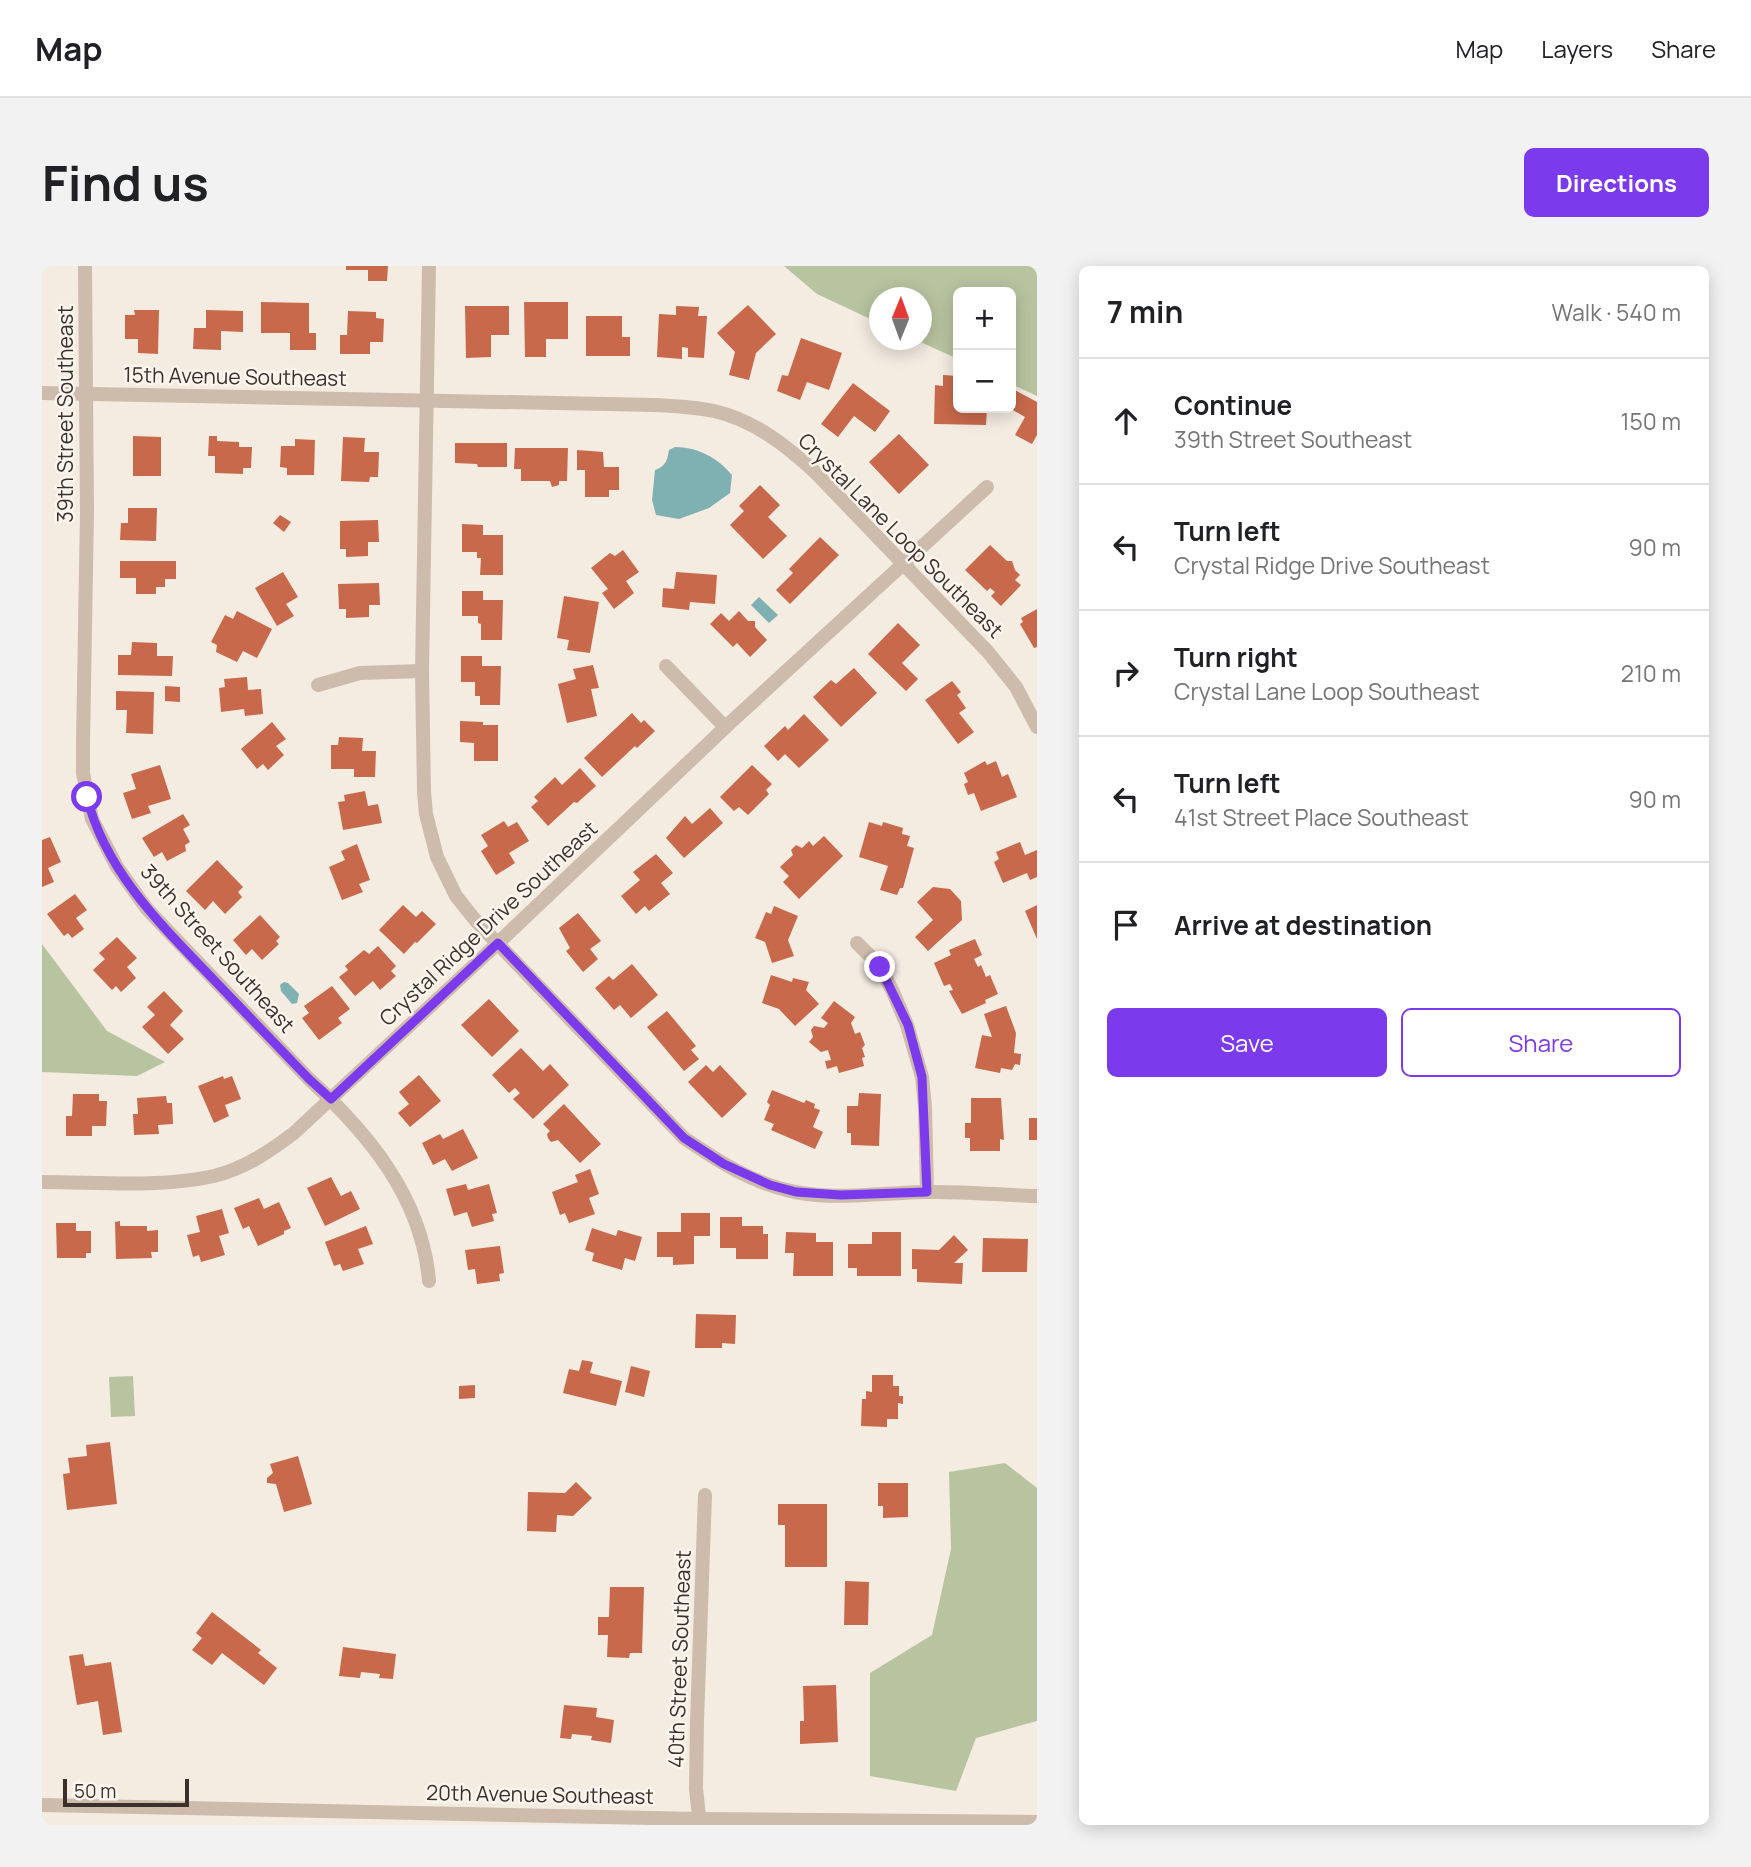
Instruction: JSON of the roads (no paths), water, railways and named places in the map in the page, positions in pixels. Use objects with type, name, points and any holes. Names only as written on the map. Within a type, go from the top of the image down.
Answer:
[{"type":"street","name":"39th Street Southeast","points":[[85,266],[87,512],[83,773],[92,819],[111,857],[147,909],[331,1099],[379,1155],[400,1184],[424,1242],[429,1281]]},
{"type":"street","points":[[429,266],[422,671],[424,792],[432,842],[456,896],[476,921],[684,1138],[724,1164],[770,1185],[796,1192],[841,1195],[927,1192],[1037,1196]]},
{"type":"street","name":"15th Avenue Southeast","points":[[42,393],[428,401]]},
{"type":"street","name":"Crystal Lane Loop Southeast","points":[[428,401],[655,405],[717,412],[753,426],[792,451],[904,563],[1016,687],[1037,727]]},
{"type":"street","name":"Crystal Ridge Drive Southeast","points":[[42,1182],[147,1183],[215,1175],[265,1154],[294,1133],[725,727],[987,486]]},
{"type":"street","points":[[666,666],[725,727]]},
{"type":"street","points":[[318,685],[360,673],[422,671]]},
{"type":"street","points":[[857,943],[880,967],[908,1025],[922,1077],[927,1192]]},
{"type":"street","name":"40th Street Southeast","points":[[700,1822],[696,1789],[697,1721],[705,1495]]},
{"type":"street","name":"20th Avenue Southeast","points":[[42,1805],[428,1819],[1037,1822]]},
{"type":"water","points":[[675,447],[692,449],[707,455],[732,475],[730,493],[709,508],[679,519],[656,515],[652,500],[655,470],[664,465],[669,450]]},
{"type":"water","points":[[759,597],[778,615],[769,623],[751,605]]},
{"type":"water","points":[[284,982],[299,994],[297,1003],[292,1004],[281,991],[280,985]]}]
